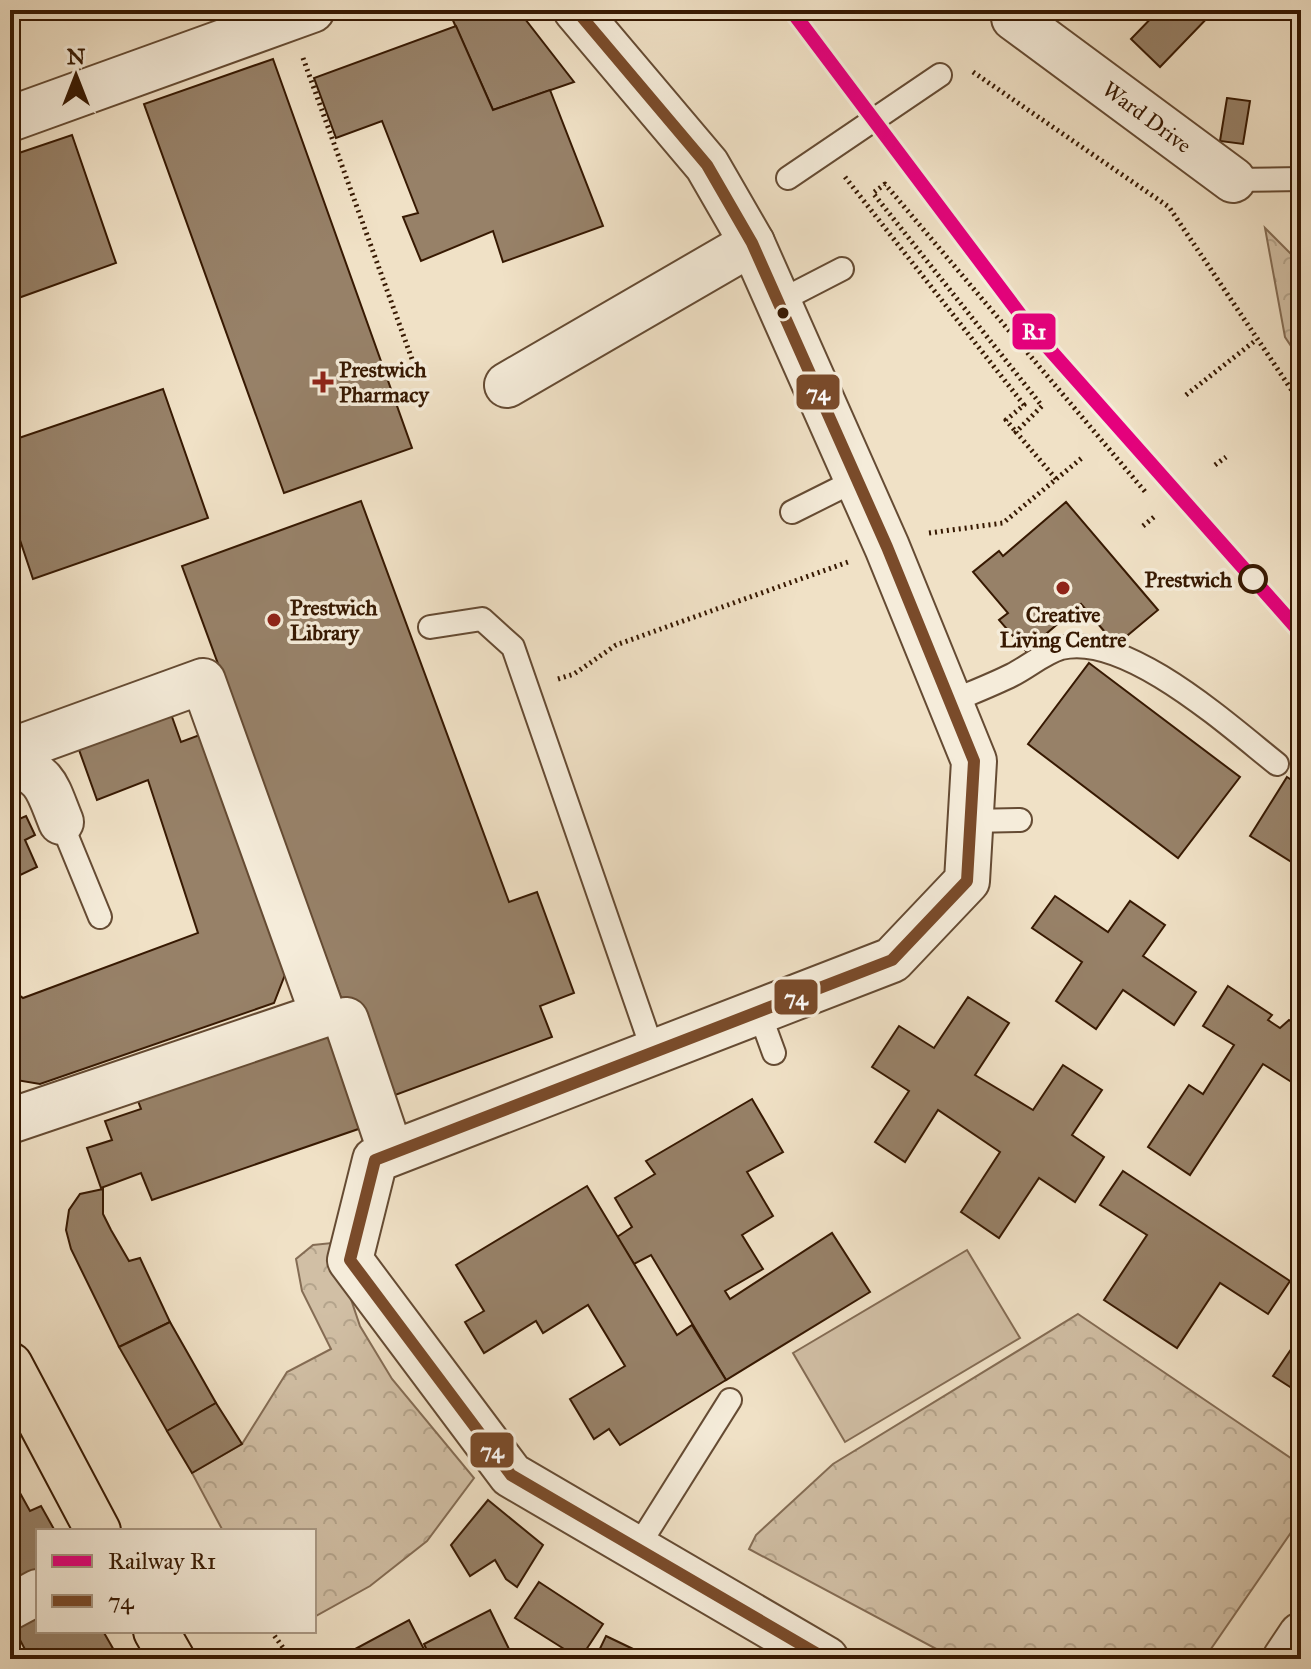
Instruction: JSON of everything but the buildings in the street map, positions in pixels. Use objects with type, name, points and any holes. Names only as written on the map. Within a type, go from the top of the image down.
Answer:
[{"type":"highway","points":[[10,1365],[97,1529]]},
{"type":"highway","points":[[157,1633],[172,1659]]},
{"type":"street","points":[[576,10],[707,165],[752,243],[974,761],[967,881],[892,960],[375,1160],[350,1260],[511,1475],[826,1659]]},
{"type":"street","name":"Ward Drive","points":[[1013,10],[1014,18],[1233,180]]},
{"type":"street","points":[[10,119],[300,14]]},
{"type":"street","points":[[507,385],[752,243]]},
{"type":"street","points":[[10,751],[203,681],[323,1015],[10,1121]]},
{"type":"street","points":[[10,760],[37,773],[44,781],[61,822]]},
{"type":"street","points":[[346,1020],[391,1153]]},
{"type":"street","points":[[10,1607],[36,1593]]},
{"type":"street","points":[[1285,1659],[1301,1635]]},
{"type":"lane","points":[[788,178],[827,155],[940,75]]},
{"type":"lane","name":"Ward Drive","points":[[1233,180],[1301,179]]},
{"type":"lane","points":[[778,302],[842,269]]},
{"type":"lane","points":[[792,512],[856,480]]},
{"type":"lane","points":[[430,627],[482,619],[513,647],[654,1054]]},
{"type":"lane","points":[[950,702],[1014,674],[1059,649],[1079,646],[1133,661],[1191,695],[1277,764]]},
{"type":"lane","points":[[971,821],[1020,820]]},
{"type":"lane","points":[[61,822],[100,917]]},
{"type":"lane","points":[[759,1012],[774,1053]]},
{"type":"lane","points":[[637,1548],[730,1400]]},
{"type":"path","points":[[300,14],[417,373]]},
{"type":"path","points":[[970,70],[1169,207],[1301,404]]},
{"type":"path","points":[[827,155],[1024,405],[1006,420],[1056,479]]},
{"type":"path","points":[[1016,432],[1042,406],[873,193],[885,184],[1147,494]]},
{"type":"path","points":[[1186,395],[1256,340]]},
{"type":"path","points":[[922,534],[1003,523],[1083,457]]},
{"type":"path","points":[[1215,465],[1226,457]]},
{"type":"path","points":[[1143,526],[1154,517]]},
{"type":"path","points":[[527,687],[574,674],[616,645],[854,559]]},
{"type":"path","points":[[272,1633],[284,1649],[286,1659]]},
{"type":"green space","points":[[1265,228],[1301,264],[1301,361],[1285,337]]},
{"type":"green space","points":[[332,1243],[360,1326],[392,1379],[474,1478],[427,1541],[370,1586],[316,1616],[316,1529],[222,1529],[192,1473],[242,1444],[287,1372],[331,1349],[302,1291],[296,1259],[313,1245]]},
{"type":"green space","points":[[967,1250],[1020,1338],[845,1442],[793,1353]]},
{"type":"green space","points":[[1078,1314],[1301,1465],[1301,1518],[1204,1659],[955,1659],[749,1549],[756,1535],[833,1464]]},
{"type":"rail line","name":"R1","points":[[791,10],[1028,325],[1301,633]]},
{"type":"transit line","name":"74","points":[[576,10],[707,165],[752,243],[887,547],[974,761],[967,881],[892,960],[375,1160],[350,1260],[511,1475],[826,1659]]},
{"type":"place","name":"Prestwich Pharmacy","points":[[323,382]]},
{"type":"place","name":"Prestwich","points":[[1253,579]]},
{"type":"place","name":"Creative Living Centre","points":[[1063,588]]},
{"type":"place","name":"Prestwich Library","points":[[274,620]]}]
